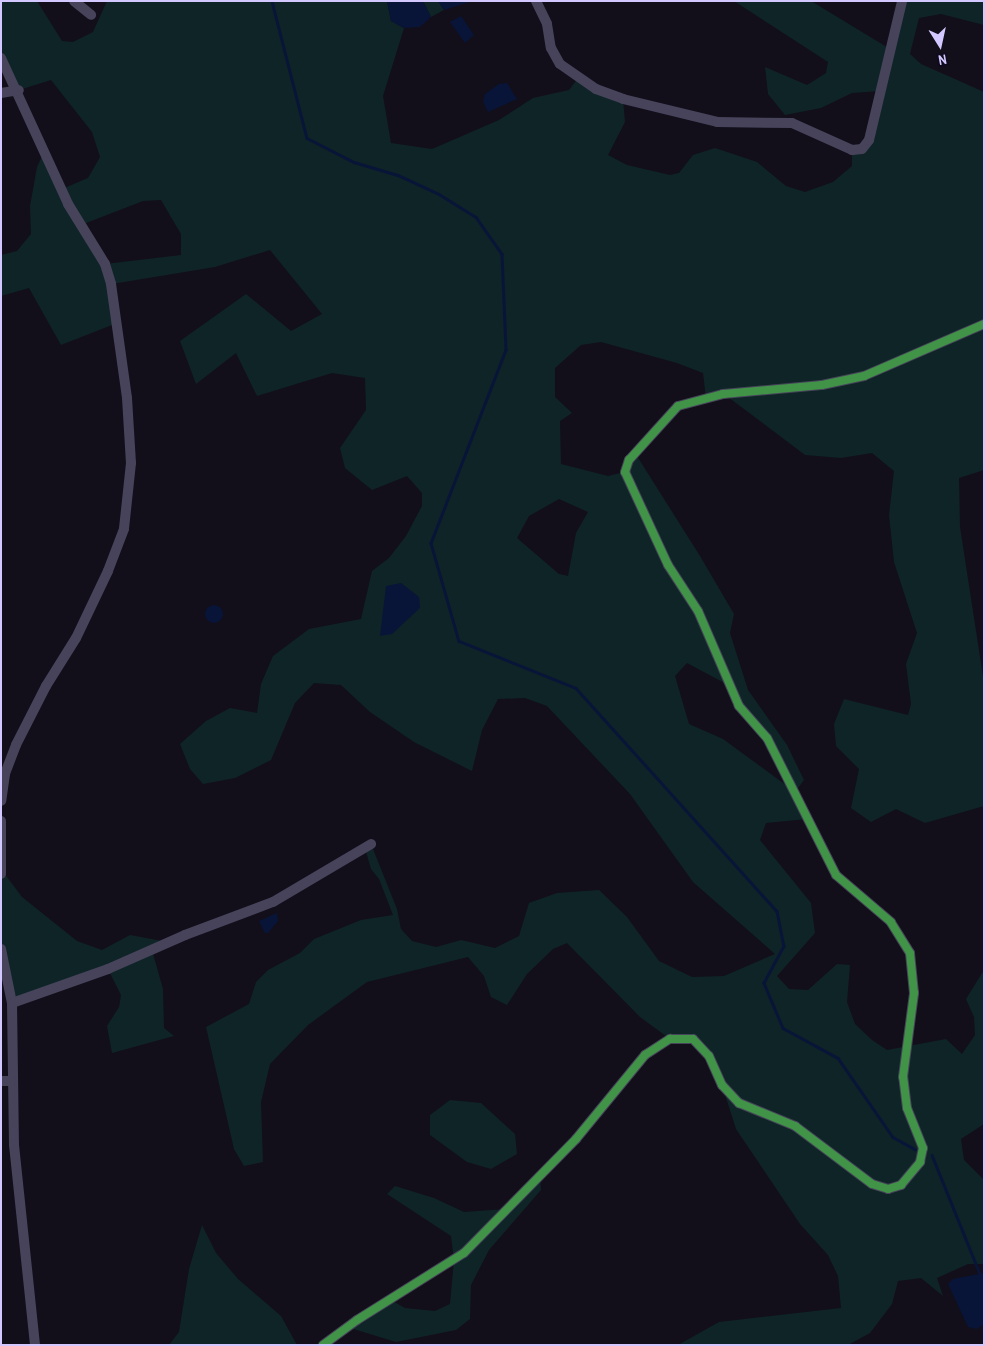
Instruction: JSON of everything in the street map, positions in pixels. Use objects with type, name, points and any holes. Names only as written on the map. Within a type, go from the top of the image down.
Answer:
[{"type":"street","points":[[74,1],[91,15]]},
{"type":"street","points":[[536,1],[547,24],[551,48],[560,64],[596,88],[623,100],[717,122],[792,123],[852,150],[862,149],[869,140],[902,1]]},
{"type":"street","points":[[1,58],[19,90],[68,204],[105,264],[111,284],[127,398],[131,463],[124,530],[108,571],[76,638],[46,686],[16,745],[5,774],[1,801]]},
{"type":"street","points":[[1,93],[19,90]]},
{"type":"street","points":[[323,1345],[356,1320],[464,1253],[576,1139],[645,1055],[670,1039],[693,1039],[709,1056],[722,1084],[739,1103],[795,1126],[872,1184],[888,1189],[901,1186],[920,1162],[924,1153],[907,1108],[903,1077],[914,993],[910,954],[891,922],[836,874],[767,738],[739,706],[698,611],[668,565],[625,472],[629,460],[678,406],[724,394],[822,385],[864,376],[984,324]]},
{"type":"street","points":[[1,821],[1,874]]},
{"type":"street","points":[[12,1003],[108,969],[185,935],[274,902],[371,844]]},
{"type":"street","points":[[1,949],[12,1003],[6,1081],[35,1345]]},
{"type":"green space","points":[[1,1],[37,1],[62,41],[73,42],[93,32],[107,1],[387,1],[391,21],[404,28],[383,96],[391,143],[432,149],[499,120],[533,98],[569,90],[578,78],[623,99],[625,122],[608,155],[627,165],[670,175],[679,173],[693,155],[715,148],[757,162],[786,186],[805,192],[833,182],[852,166],[852,150],[862,149],[880,91],[852,93],[821,108],[785,115],[768,94],[765,67],[807,85],[826,73],[828,62],[734,1],[811,1],[890,49],[902,1],[984,1],[984,25],[941,14],[919,18],[910,54],[921,64],[984,92],[984,470],[959,478],[960,527],[984,683],[984,806],[925,823],[896,809],[871,822],[851,808],[859,769],[836,746],[834,724],[844,699],[908,715],[911,704],[906,664],[917,633],[894,562],[889,515],[894,471],[872,453],[841,458],[805,455],[724,394],[706,398],[703,373],[677,363],[601,342],[581,345],[555,368],[555,397],[572,413],[560,421],[561,464],[608,476],[625,472],[635,453],[734,614],[730,633],[748,690],[787,745],[804,780],[795,792],[807,819],[766,823],[760,840],[811,903],[815,933],[777,976],[789,989],[808,990],[837,964],[850,965],[847,1002],[855,1024],[872,1040],[887,1050],[946,1039],[962,1054],[975,1035],[974,1017],[966,999],[984,970],[984,1124],[961,1139],[964,1160],[984,1180],[984,1264],[968,1264],[937,1278],[943,1296],[921,1278],[898,1281],[892,1304],[870,1333],[848,1345],[678,1345],[719,1322],[841,1308],[838,1276],[828,1255],[800,1224],[736,1129],[722,1085],[693,1039],[670,1039],[640,1017],[567,943],[553,949],[527,974],[507,1005],[491,997],[484,976],[468,957],[367,982],[308,1025],[270,1064],[261,1102],[263,1162],[244,1166],[234,1149],[206,1027],[249,1004],[256,982],[268,970],[300,953],[314,939],[361,920],[393,915],[379,879],[371,869],[365,848],[371,844],[397,909],[401,929],[412,941],[436,947],[461,940],[495,948],[519,936],[529,903],[557,893],[599,890],[627,917],[659,961],[692,977],[724,976],[775,954],[693,882],[630,794],[547,706],[525,698],[498,699],[482,730],[472,771],[414,742],[370,712],[341,685],[314,683],[295,703],[271,760],[235,778],[203,784],[190,769],[180,744],[206,721],[230,708],[257,713],[261,684],[273,656],[309,629],[361,619],[372,571],[389,558],[406,536],[422,506],[422,493],[407,476],[372,490],[345,468],[340,448],[366,410],[365,378],[332,373],[257,396],[236,353],[196,384],[180,341],[246,294],[291,331],[322,314],[270,250],[215,267],[112,284],[117,323],[61,345],[29,288],[1,296],[1,255],[17,251],[31,234],[30,206],[37,167],[45,150],[62,189],[88,178],[100,157],[92,132],[51,80],[19,90],[1,58]],"holes":[[[161,200],[181,234],[181,255],[105,264],[81,225],[143,201]],[[559,499],[588,512],[576,533],[568,576],[559,574],[517,538],[529,516]],[[687,663],[730,686],[794,791],[723,739],[689,724],[675,676]]]},
{"type":"green space","points":[[423,1],[438,1],[444,10],[431,17]]},
{"type":"green space","points":[[1,869],[22,897],[77,941],[102,950],[130,935],[168,942],[152,950],[163,989],[164,1028],[174,1036],[112,1053],[107,1026],[119,1007],[121,995],[108,969],[12,1003],[1,965]]},
{"type":"green space","points":[[450,1100],[481,1103],[515,1134],[517,1154],[491,1169],[467,1162],[430,1135],[430,1115]]},
{"type":"green space","points":[[540,1175],[541,1190],[489,1250],[471,1285],[470,1319],[456,1330],[396,1342],[347,1327],[389,1299],[405,1308],[435,1311],[450,1304],[454,1260],[451,1236],[387,1194],[395,1186],[434,1198],[464,1212],[506,1209]]},
{"type":"green space","points":[[202,1225],[216,1253],[238,1279],[281,1316],[297,1345],[169,1345],[179,1332],[189,1269]]},
{"type":"water","points":[[387,1],[423,1],[431,17],[420,27],[404,28],[391,21]]},
{"type":"water","points":[[438,1],[473,1],[444,10]]},
{"type":"water","points":[[461,16],[474,35],[465,43],[450,22]]},
{"type":"water","points":[[507,83],[517,99],[488,112],[483,102],[485,94],[499,84]]},
{"type":"water","points":[[401,583],[419,597],[420,608],[392,634],[380,636],[386,586]]},
{"type":"water","points":[[214,605],[220,608],[223,614],[220,620],[214,623],[208,620],[205,614],[208,608]]},
{"type":"water","points":[[277,913],[278,921],[268,933],[265,933],[259,921]]},
{"type":"water","points":[[984,1273],[984,1324],[977,1329],[968,1327],[948,1284],[953,1279]]},
{"type":"waterway","points":[[272,1],[307,138],[354,162],[398,175],[439,194],[476,217],[502,254],[506,350],[431,543],[459,641],[576,688],[777,911],[784,946],[764,983],[783,1028],[838,1058],[893,1137],[915,1149]]},
{"type":"waterway","points":[[932,1155],[981,1276]]},
{"type":"cycle path","points":[[323,1345],[357,1320],[464,1253],[576,1139],[645,1055],[670,1039],[693,1039],[709,1056],[722,1085],[739,1103],[795,1126],[872,1184],[888,1189],[901,1185],[920,1162],[923,1148],[907,1108],[903,1077],[914,993],[910,953],[891,922],[836,875],[767,738],[739,706],[698,611],[668,565],[625,472],[629,460],[678,406],[723,394],[822,385],[864,376],[984,324]]}]
